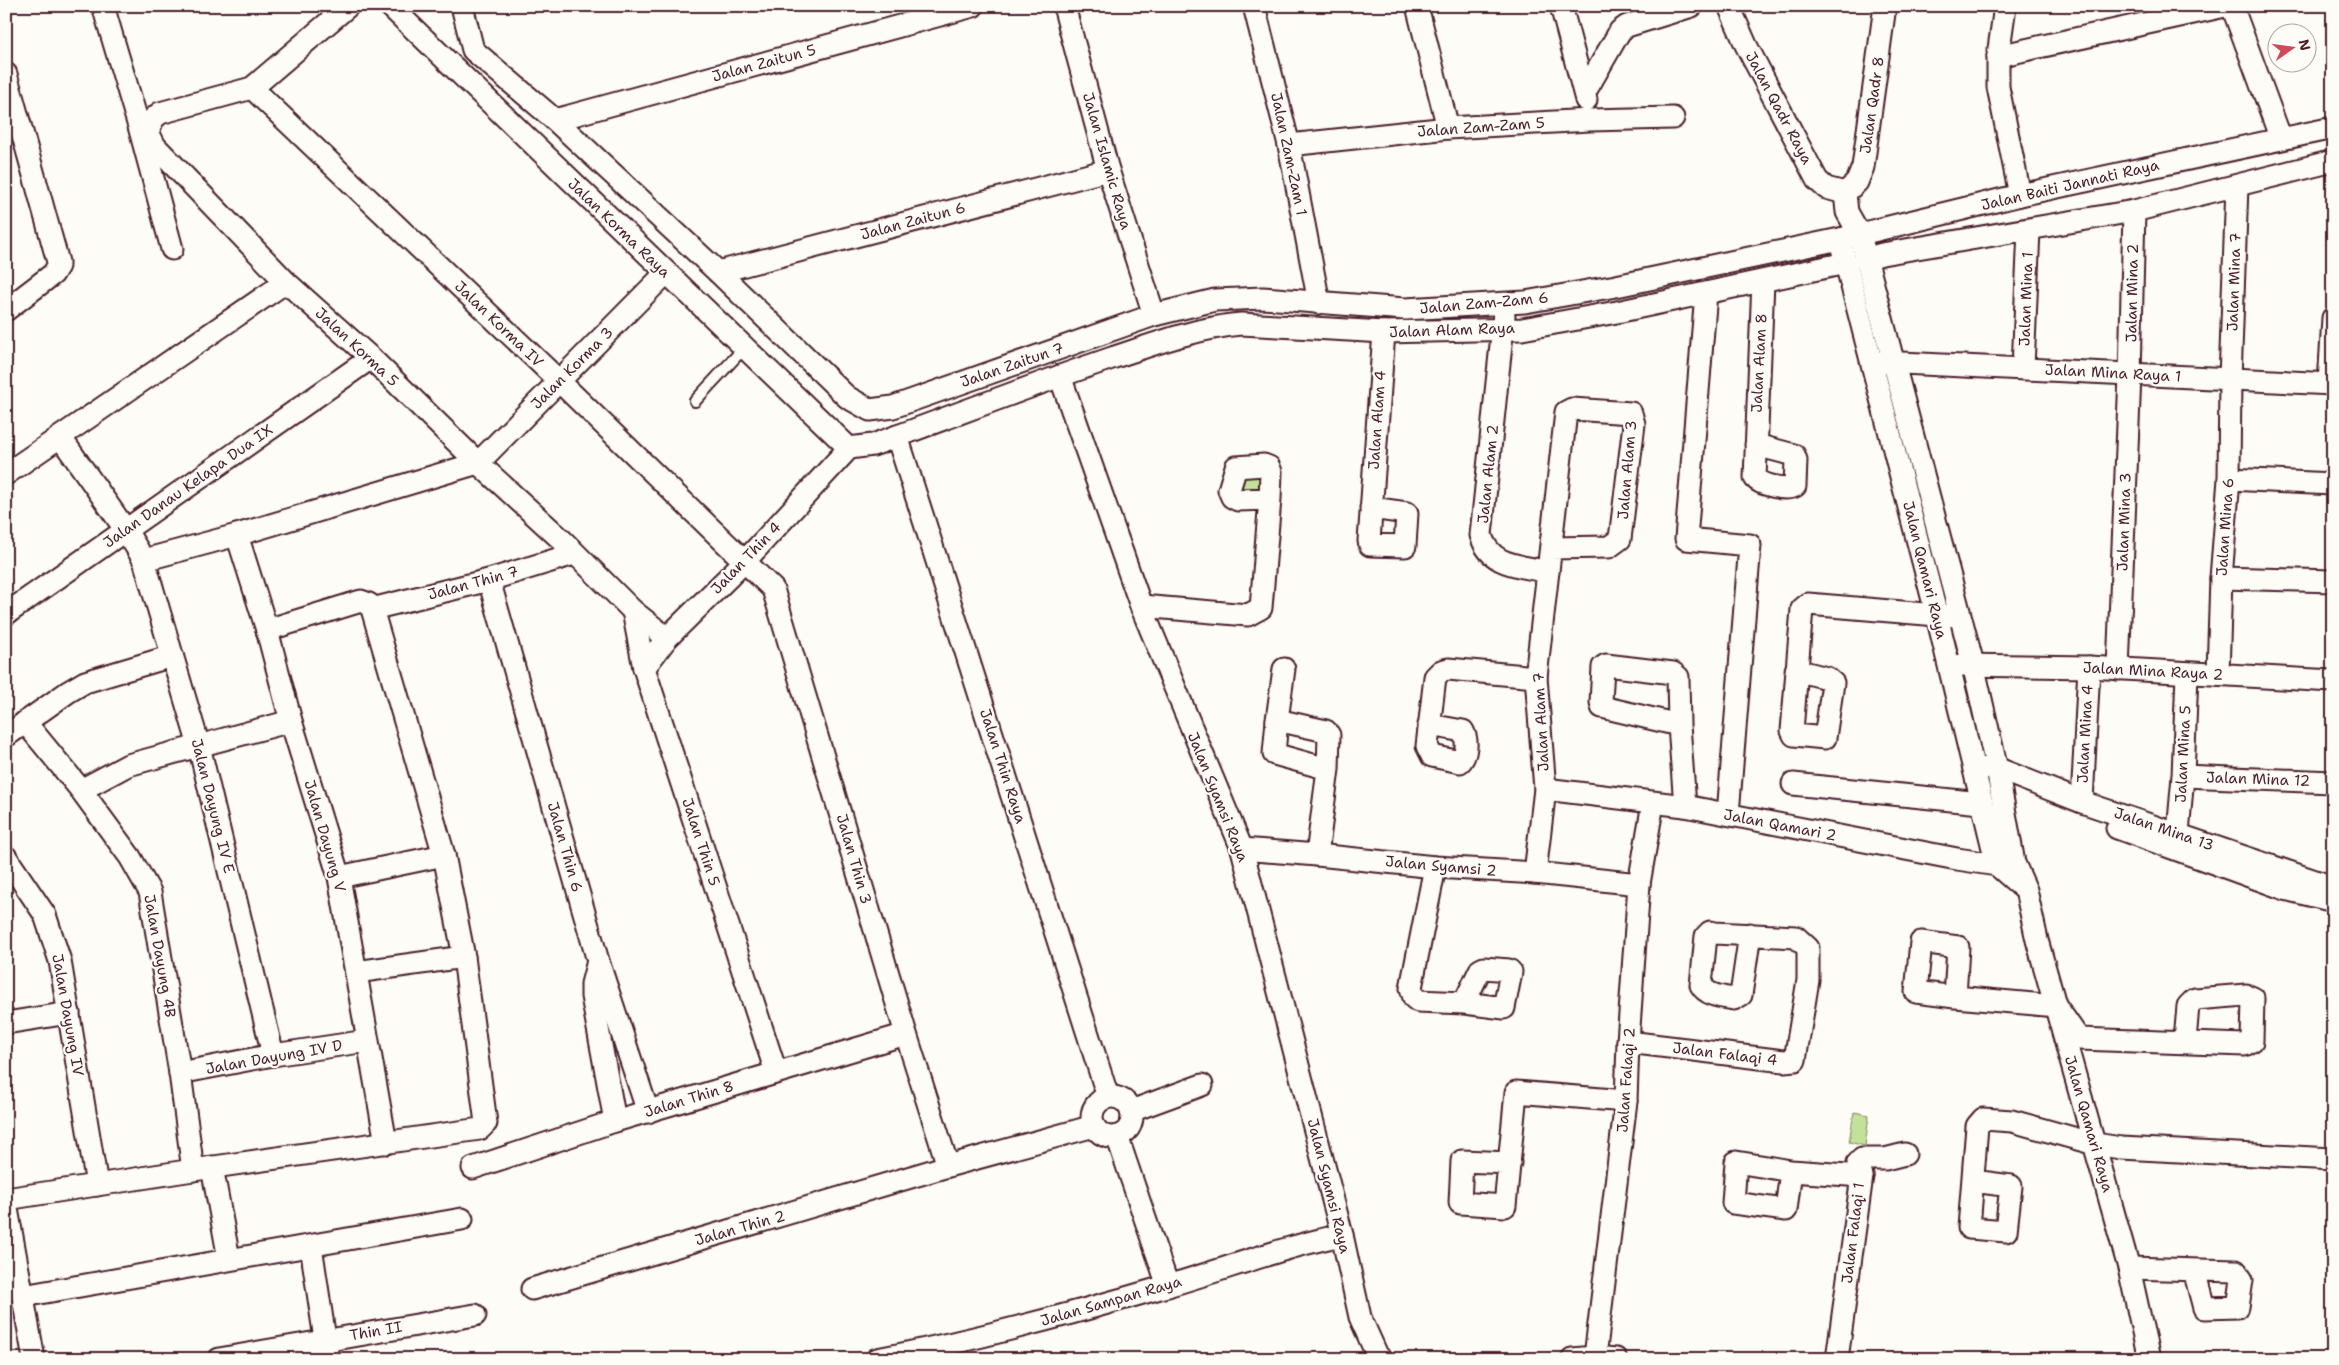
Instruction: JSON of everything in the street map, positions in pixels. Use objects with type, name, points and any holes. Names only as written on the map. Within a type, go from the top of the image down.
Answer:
[{"type":"street","points":[[103,6],[144,132],[172,249]]},
{"type":"street","points":[[144,132],[160,113],[252,88],[348,6]]},
{"type":"street","name":"Jalan Korma Raya","points":[[390,6],[849,448]]},
{"type":"street","points":[[462,6],[473,50],[555,120],[718,272]]},
{"type":"street","name":"Jalan Zaitun 5","points":[[555,120],[973,6]]},
{"type":"street","name":"Jalan Islamic Raya","points":[[1064,6],[1108,170],[1154,315]]},
{"type":"street","name":"Jalan Zam-Zam 1","points":[[1254,6],[1289,145],[1319,303]]},
{"type":"street","points":[[1417,6],[1448,128]]},
{"type":"street","points":[[1561,6],[1585,92],[1590,120]]},
{"type":"street","points":[[1585,92],[1620,30],[1692,6]]},
{"type":"street","name":"Jalan Qadr Raya","points":[[1729,6],[1746,45],[1817,180],[1846,202]]},
{"type":"street","points":[[2005,6],[1998,56],[1998,87],[2020,195]]},
{"type":"street","points":[[1998,56],[2225,6]]},
{"type":"street","points":[[2232,6],[2281,139]]},
{"type":"street","name":"Jalan Qadr 8","points":[[1846,202],[1863,167],[1884,7]]},
{"type":"street","points":[[6,74],[58,266],[53,274],[6,310]]},
{"type":"street","name":"Jalan Korma IV","points":[[252,88],[560,381],[745,561]]},
{"type":"street","name":"Jalan Zam-Zam 5","points":[[1289,145],[1448,128],[1590,120],[1673,118]]},
{"type":"street","name":"Jalan Baiti Jannati Raya","points":[[1850,237],[2020,195],[2333,128]]},
{"type":"street","name":"Jalan Korma 5","points":[[144,132],[155,146],[286,282],[371,358],[478,463],[563,541],[633,611],[667,638]]},
{"type":"street","name":"Jalan Alam Raya","points":[[849,448],[863,448],[1060,376],[1171,339],[1218,326],[1241,324],[1384,332],[1504,330],[1617,312],[1882,254],[2134,211],[2333,162]]},
{"type":"street","name":"Jalan Zaitun 6","points":[[718,272],[1108,170]]},
{"type":"street","name":"Jalan Mina 7","points":[[2230,379],[2237,186]]},
{"type":"street","name":"Jalan Qamari Raya","points":[[1846,202],[1850,237],[1872,362],[1937,616],[1977,785],[2006,864],[2026,890],[2037,940],[2129,1268],[2148,1359]]},
{"type":"street","name":"Jalan Mina 2","points":[[2130,375],[2134,211]]},
{"type":"street","name":"Jalan Mina 1","points":[[2024,368],[2029,230]]},
{"type":"street","name":"Jalan Zam-Zam 6","points":[[1154,315],[1215,300],[1263,298],[1405,309],[1504,304],[1616,286],[1850,237]]},
{"type":"street","name":"Jalan Qamari Raya","points":[[1855,261],[1894,362],[1973,664],[1999,779],[2006,864]]},
{"type":"street","name":"Jalan Zaitun 7","points":[[718,272],[847,396],[870,410],[893,407],[1154,315]]},
{"type":"street","name":"Jalan Korma 3","points":[[478,463],[666,273]]},
{"type":"street","name":"Jalan Alam 8","points":[[1756,445],[1763,281]]},
{"type":"street","points":[[6,474],[286,282]]},
{"type":"street","points":[[1706,293],[1686,539],[1750,545],[1728,814]]},
{"type":"street","name":"Jalan Alam 2","points":[[1504,304],[1504,330],[1481,535],[1484,544],[1496,559],[1548,572]]},
{"type":"street","points":[[2331,384],[2333,318]]},
{"type":"street","name":"Jalan Alam 4","points":[[1371,508],[1384,332]]},
{"type":"street","name":"Jalan Danau Kelapa Dua IX","points":[[6,614],[371,358]]},
{"type":"street","name":"Jalan Mina Raya 1","points":[[1872,362],[2331,384]]},
{"type":"street","name":"Jalan Mina 3","points":[[2118,669],[2130,375]]},
{"type":"street","name":"Jalan Syamsi Raya","points":[[1060,376],[1141,606],[1242,850],[1342,1236],[1360,1317],[1376,1355],[1381,1359]]},
{"type":"street","name":"Jalan Mina 6","points":[[2218,674],[2221,578],[2229,478],[2230,379]]},
{"type":"street","name":"Jalan Alam 3","points":[[1548,572],[1566,412],[1572,409],[1631,413],[1634,424],[1620,539],[1609,547],[1551,548]]},
{"type":"street","name":"Jalan Thin Raya","points":[[897,436],[1108,1097]]},
{"type":"street","name":"Jalan Dayung IV E","points":[[61,438],[125,529],[144,560],[199,746],[273,1055]]},
{"type":"street","name":"Jalan Thin 4","points":[[644,668],[667,638],[745,561],[849,448]]},
{"type":"street","points":[[144,560],[237,535],[478,463]]},
{"type":"street","points":[[2229,478],[2333,484]]},
{"type":"street","points":[[1141,606],[1248,615],[1257,612],[1261,608],[1270,499]]},
{"type":"street","name":"Jalan Dayung V","points":[[237,535],[267,630],[291,720],[339,877],[386,1143]]},
{"type":"street","name":"Jalan Thin 7","points":[[372,609],[488,580],[574,554]]},
{"type":"street","name":"Jalan Thin 3","points":[[745,561],[773,589],[776,595],[906,1034],[948,1166]]},
{"type":"street","name":"Jalan Alam 7","points":[[1535,873],[1545,789],[1536,677],[1548,572]]},
{"type":"street","points":[[2221,578],[2333,581]]},
{"type":"street","name":"Jalan Thin 6","points":[[488,580],[598,961],[648,1112]]},
{"type":"street","points":[[34,1359],[6,1201],[97,1184],[202,1168],[480,1130],[486,1123],[464,957],[444,855],[372,609],[369,604],[361,601],[267,630]]},
{"type":"street","points":[[1796,670],[1802,609],[1808,604],[1937,616],[1960,616]]},
{"type":"street","name":"Jalan Thin 5","points":[[633,611],[644,668],[776,1072]]},
{"type":"street","points":[[6,736],[85,682],[172,656]]},
{"type":"street","name":"Jalan Mina Raya 2","points":[[1949,667],[1973,664],[2089,667],[2333,681]]},
{"type":"street","name":"Jalan Mina 4","points":[[2082,802],[2089,667]]},
{"type":"street","points":[[1284,669],[1274,754],[1328,769]]},
{"type":"street","points":[[1429,725],[1435,677],[1441,671],[1448,669],[1536,677]]},
{"type":"street","name":"Jalan Mina 5","points":[[2178,833],[2188,674]]},
{"type":"street","points":[[81,790],[128,765],[291,720]]},
{"type":"street","points":[[1277,720],[1326,731],[1330,742],[1317,855]]},
{"type":"street","name":"Jalan Dayung 4B","points":[[26,722],[81,790],[130,857],[150,892],[180,1073],[202,1168],[229,1259]]},
{"type":"street","points":[[1679,725],[1685,806]]},
{"type":"street","name":"Jalan Mina 12","points":[[2183,776],[2333,782]]},
{"type":"street","points":[[1793,784],[1977,785],[1999,779],[2028,796],[2285,889],[2333,900]]},
{"type":"street","name":"Jalan Mina 13","points":[[1999,779],[2082,802],[2178,833],[2333,887]]},
{"type":"street","name":"Jalan Qamari 2","points":[[1545,789],[1685,806],[2006,864]]},
{"type":"street","name":"Jalan Falaqi 2","points":[[1595,1357],[1626,1101],[1628,1042],[1639,884],[1653,803]]},
{"type":"street","name":"Jalan Syamsi 2","points":[[1242,850],[1317,855],[1435,867],[1535,873],[1639,884]]},
{"type":"street","points":[[339,877],[444,855]]},
{"type":"street","name":"Jalan Dayung IV","points":[[6,857],[45,914],[52,930],[60,961],[97,1184]]},
{"type":"street","points":[[1435,867],[1411,993],[1418,1001],[1464,1003]]},
{"type":"street","name":"Jalan Falaqi 4","points":[[1628,1042],[1784,1061],[1795,1060],[1808,980],[1808,948],[1796,937],[1750,934]]},
{"type":"street","points":[[356,972],[464,957]]},
{"type":"street","points":[[598,961],[592,984],[592,996],[616,1121]]},
{"type":"street","points":[[1955,997],[2056,1006],[2080,1039],[2185,1042]]},
{"type":"street","points":[[6,1023],[69,1014]]},
{"type":"street","name":"Jalan Thin 8","points":[[473,1168],[616,1121],[906,1034]]},
{"type":"street","name":"Jalan Dayung IV D","points":[[180,1073],[273,1055],[367,1041]]},
{"type":"street","points":[[1131,1111],[1202,1085]]},
{"type":"street","points":[[1510,1163],[1516,1092],[1626,1101]]},
{"type":"street","points":[[1108,1097],[1122,1099],[1131,1111],[1130,1127],[1117,1136],[1104,1135],[1094,1126],[1092,1114],[1097,1103],[1108,1097]]},
{"type":"street","points":[[1973,1181],[1977,1126],[1983,1119],[2012,1121],[2095,1144],[2121,1148],[2333,1159]]},
{"type":"street","name":"Jalan Thin 2","points":[[532,1289],[948,1166],[1094,1126]]},
{"type":"street","points":[[1117,1136],[1168,1286]]},
{"type":"street","points":[[1862,1176],[1858,1163],[1862,1159],[1885,1160],[1905,1154]]},
{"type":"street","name":"Jalan Falaqi 1","points":[[1791,1171],[1862,1176],[1837,1359]]},
{"type":"street","points":[[23,1296],[462,1219]]},
{"type":"street","name":"Jalan Sampan Raya","points":[[877,1359],[956,1352],[1310,1242],[1342,1236]]},
{"type":"street","points":[[311,1246],[326,1349]]},
{"type":"street","points":[[2129,1268],[2194,1270]]},
{"type":"street","name":"Thin II","points":[[219,1359],[326,1349],[475,1315]]},
{"type":"street","points":[[1572,1359],[1595,1357],[1616,1359]]},
{"type":"lane","points":[[695,401],[744,348]]},
{"type":"green space","points":[[1236,467],[1269,467],[1267,494],[1232,497]]},
{"type":"green space","points":[[1854,1112],[1869,1115],[1865,1146],[1849,1142]]}]
